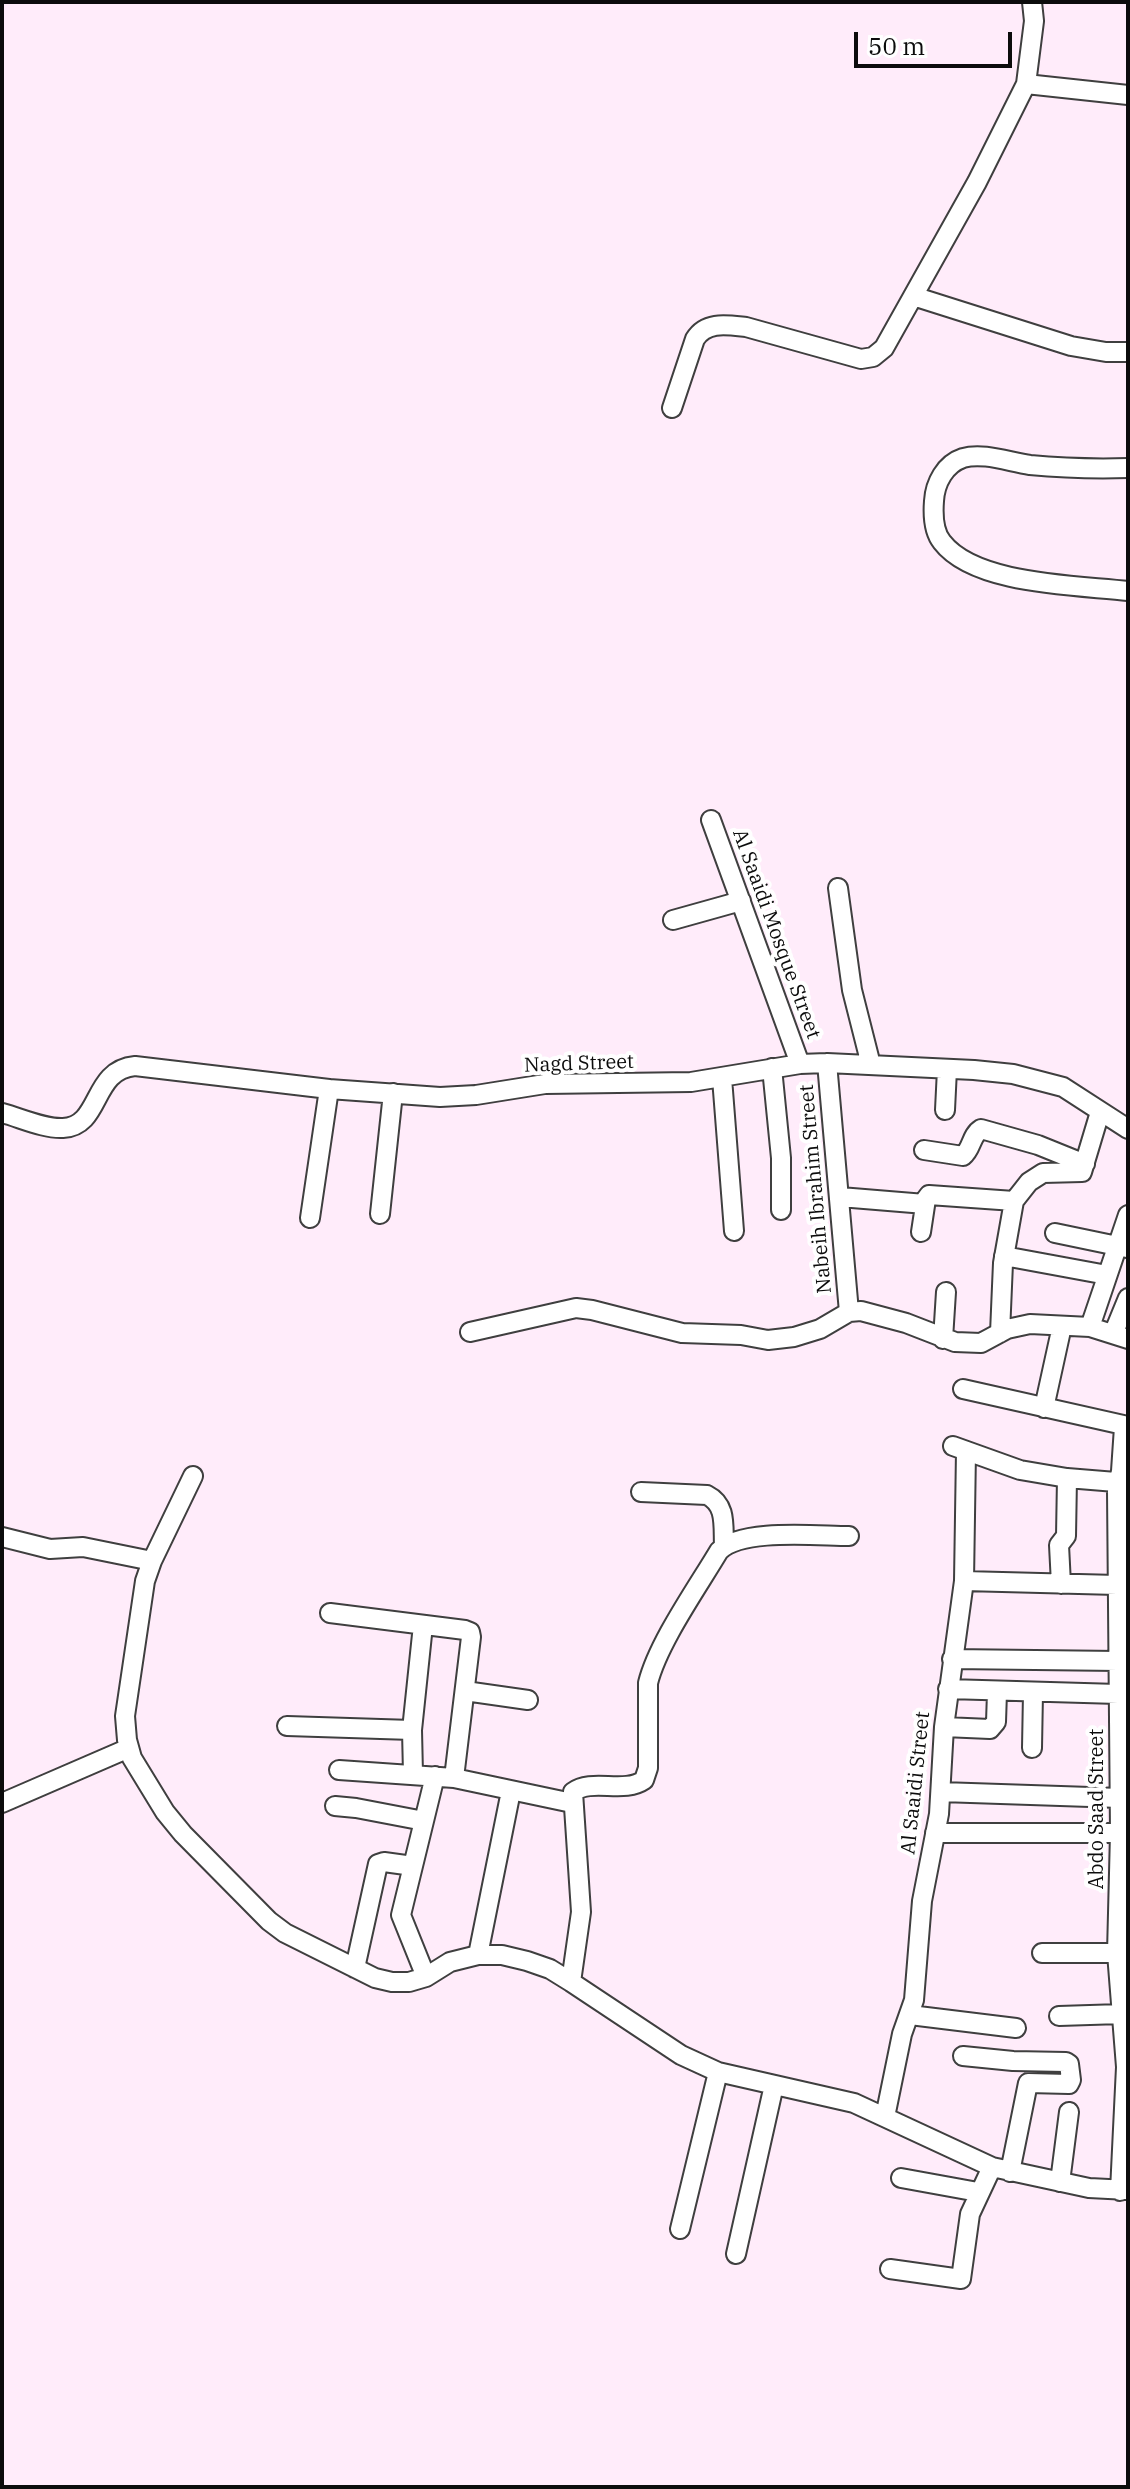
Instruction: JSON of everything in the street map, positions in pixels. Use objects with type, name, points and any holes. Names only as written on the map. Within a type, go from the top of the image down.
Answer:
[{"type":"street","points":[[672,408],[695,339],[707,327],[746,327],[861,359],[873,357],[884,348],[1002,134],[1026,84],[1034,21],[1032,2]]},
{"type":"street","points":[[1026,84],[1128,95]]},
{"type":"street","points":[[913,296],[1071,346],[1128,352]]},
{"type":"street","points":[[1128,468],[1098,469],[981,457],[963,458],[947,467],[934,488],[933,518],[941,541],[965,561],[1000,576],[1128,591]]},
{"type":"street","name":"Al Saaidi Mosque Street","points":[[711,820],[800,1064]]},
{"type":"street","points":[[838,888],[852,990],[871,1065]]},
{"type":"street","points":[[673,920],[741,901]]},
{"type":"street","name":"Nagd Street","points":[[2,1113],[50,1127],[68,1128],[84,1119],[110,1076],[125,1067],[135,1066],[329,1089],[454,1097],[536,1084],[674,1083],[800,1064],[827,1063],[1013,1074],[1050,1082],[1077,1094],[1128,1129]]},
{"type":"street","name":"Nabeih Ibrahim Street","points":[[827,1063],[849,1312]]},
{"type":"street","points":[[772,1068],[781,1158],[781,1210]]},
{"type":"street","points":[[945,1110],[947,1069]]},
{"type":"street","points":[[722,1078],[734,1231]]},
{"type":"street","points":[[310,1218],[329,1089]]},
{"type":"street","points":[[380,1214],[393,1093]]},
{"type":"street","points":[[1000,1333],[1004,1256],[1014,1201],[1038,1176],[1053,1172],[1079,1173],[1084,1169],[1100,1112]]},
{"type":"street","points":[[924,1150],[963,1156],[981,1129],[1025,1141],[1085,1164]]},
{"type":"street","points":[[921,1232],[925,1204],[931,1195],[1014,1201]]},
{"type":"street","points":[[840,1197],[925,1204]]},
{"type":"street","points":[[1090,1327],[1107,1275],[1123,1247],[1128,1215]]},
{"type":"street","points":[[1077,1269],[1087,1230]]},
{"type":"street","points":[[1055,1233],[1087,1230],[1123,1247]]},
{"type":"street","points":[[1004,1256],[1107,1275]]},
{"type":"street","points":[[943,1339],[946,1292]]},
{"type":"street","points":[[470,1332],[576,1308],[682,1333],[781,1340],[820,1329],[849,1312],[872,1312],[955,1342],[981,1343],[1019,1326],[1090,1327],[1121,1336],[1128,1298]]},
{"type":"street","points":[[1044,1408],[1062,1326]]},
{"type":"street","points":[[963,1389],[1126,1426]]},
{"type":"street","name":"Abdo Saad Street","points":[[1124,2191],[1126,2060],[1121,2014],[1123,1981],[1117,1953],[1123,1898],[1123,1827],[1118,1694],[1117,1491],[1124,1482],[1126,1426]]},
{"type":"street","name":"Al Saaidi Street","points":[[885,2117],[902,2034],[914,2000],[922,1901],[941,1792],[948,1689],[964,1581],[960,1449],[1020,1470],[1067,1478]]},
{"type":"street","points":[[193,1476],[145,1581],[125,1716],[129,1748],[165,1812],[269,1921],[294,1938],[375,1978],[392,1982],[409,1982],[426,1977],[450,1962],[478,1955],[502,1955],[527,1961],[550,1969],[658,2041],[718,2072],[835,2097],[1001,2169],[1060,2182],[1124,2191]]},
{"type":"street","points":[[1061,1584],[1059,1545],[1066,1536],[1067,1478],[1124,1482]]},
{"type":"street","points":[[571,1982],[581,1912],[573,1792],[576,1789],[632,1785],[644,1780],[648,1768],[648,1683],[654,1663],[724,1546],[723,1513],[713,1498],[707,1495],[641,1492]]},
{"type":"street","points":[[724,1546],[756,1537],[849,1536]]},
{"type":"street","points":[[2,1537],[50,1549],[83,1547],[152,1561]]},
{"type":"street","points":[[964,1581],[1117,1585]]},
{"type":"street","points":[[330,1613],[470,1632],[465,1691],[445,1777],[424,1821],[401,1915],[426,1977]]},
{"type":"street","points":[[413,1774],[412,1730],[423,1625]]},
{"type":"street","points":[[952,1659],[1118,1661]]},
{"type":"street","points":[[948,1689],[1118,1694]]},
{"type":"street","points":[[465,1691],[528,1700]]},
{"type":"street","points":[[944,1727],[990,1729],[996,1722],[997,1692]]},
{"type":"street","points":[[1032,1748],[1033,1693]]},
{"type":"street","points":[[287,1726],[412,1730]]},
{"type":"street","points":[[2,1803],[129,1748]]},
{"type":"street","points":[[339,1770],[445,1777],[572,1803]]},
{"type":"street","points":[[478,1955],[511,1791]]},
{"type":"street","points":[[941,1792],[1120,1798]]},
{"type":"street","points":[[335,1806],[424,1821]]},
{"type":"street","points":[[935,1833],[1123,1827]]},
{"type":"street","points":[[355,1968],[378,1864],[413,1866]]},
{"type":"street","points":[[1042,1953],[1117,1953]]},
{"type":"street","points":[[1059,2016],[1121,2014]]},
{"type":"street","points":[[910,2015],[1016,2028]]},
{"type":"street","points":[[890,2269],[961,2279],[967,2226],[978,2192],[1001,2169],[1028,2083],[1069,2084],[1070,2067],[1066,2062],[963,2056]]},
{"type":"street","points":[[680,2229],[718,2072]]},
{"type":"street","points":[[736,2254],[774,2085]]},
{"type":"street","points":[[1060,2182],[1069,2112]]},
{"type":"street","points":[[901,2178],[978,2192]]}]
